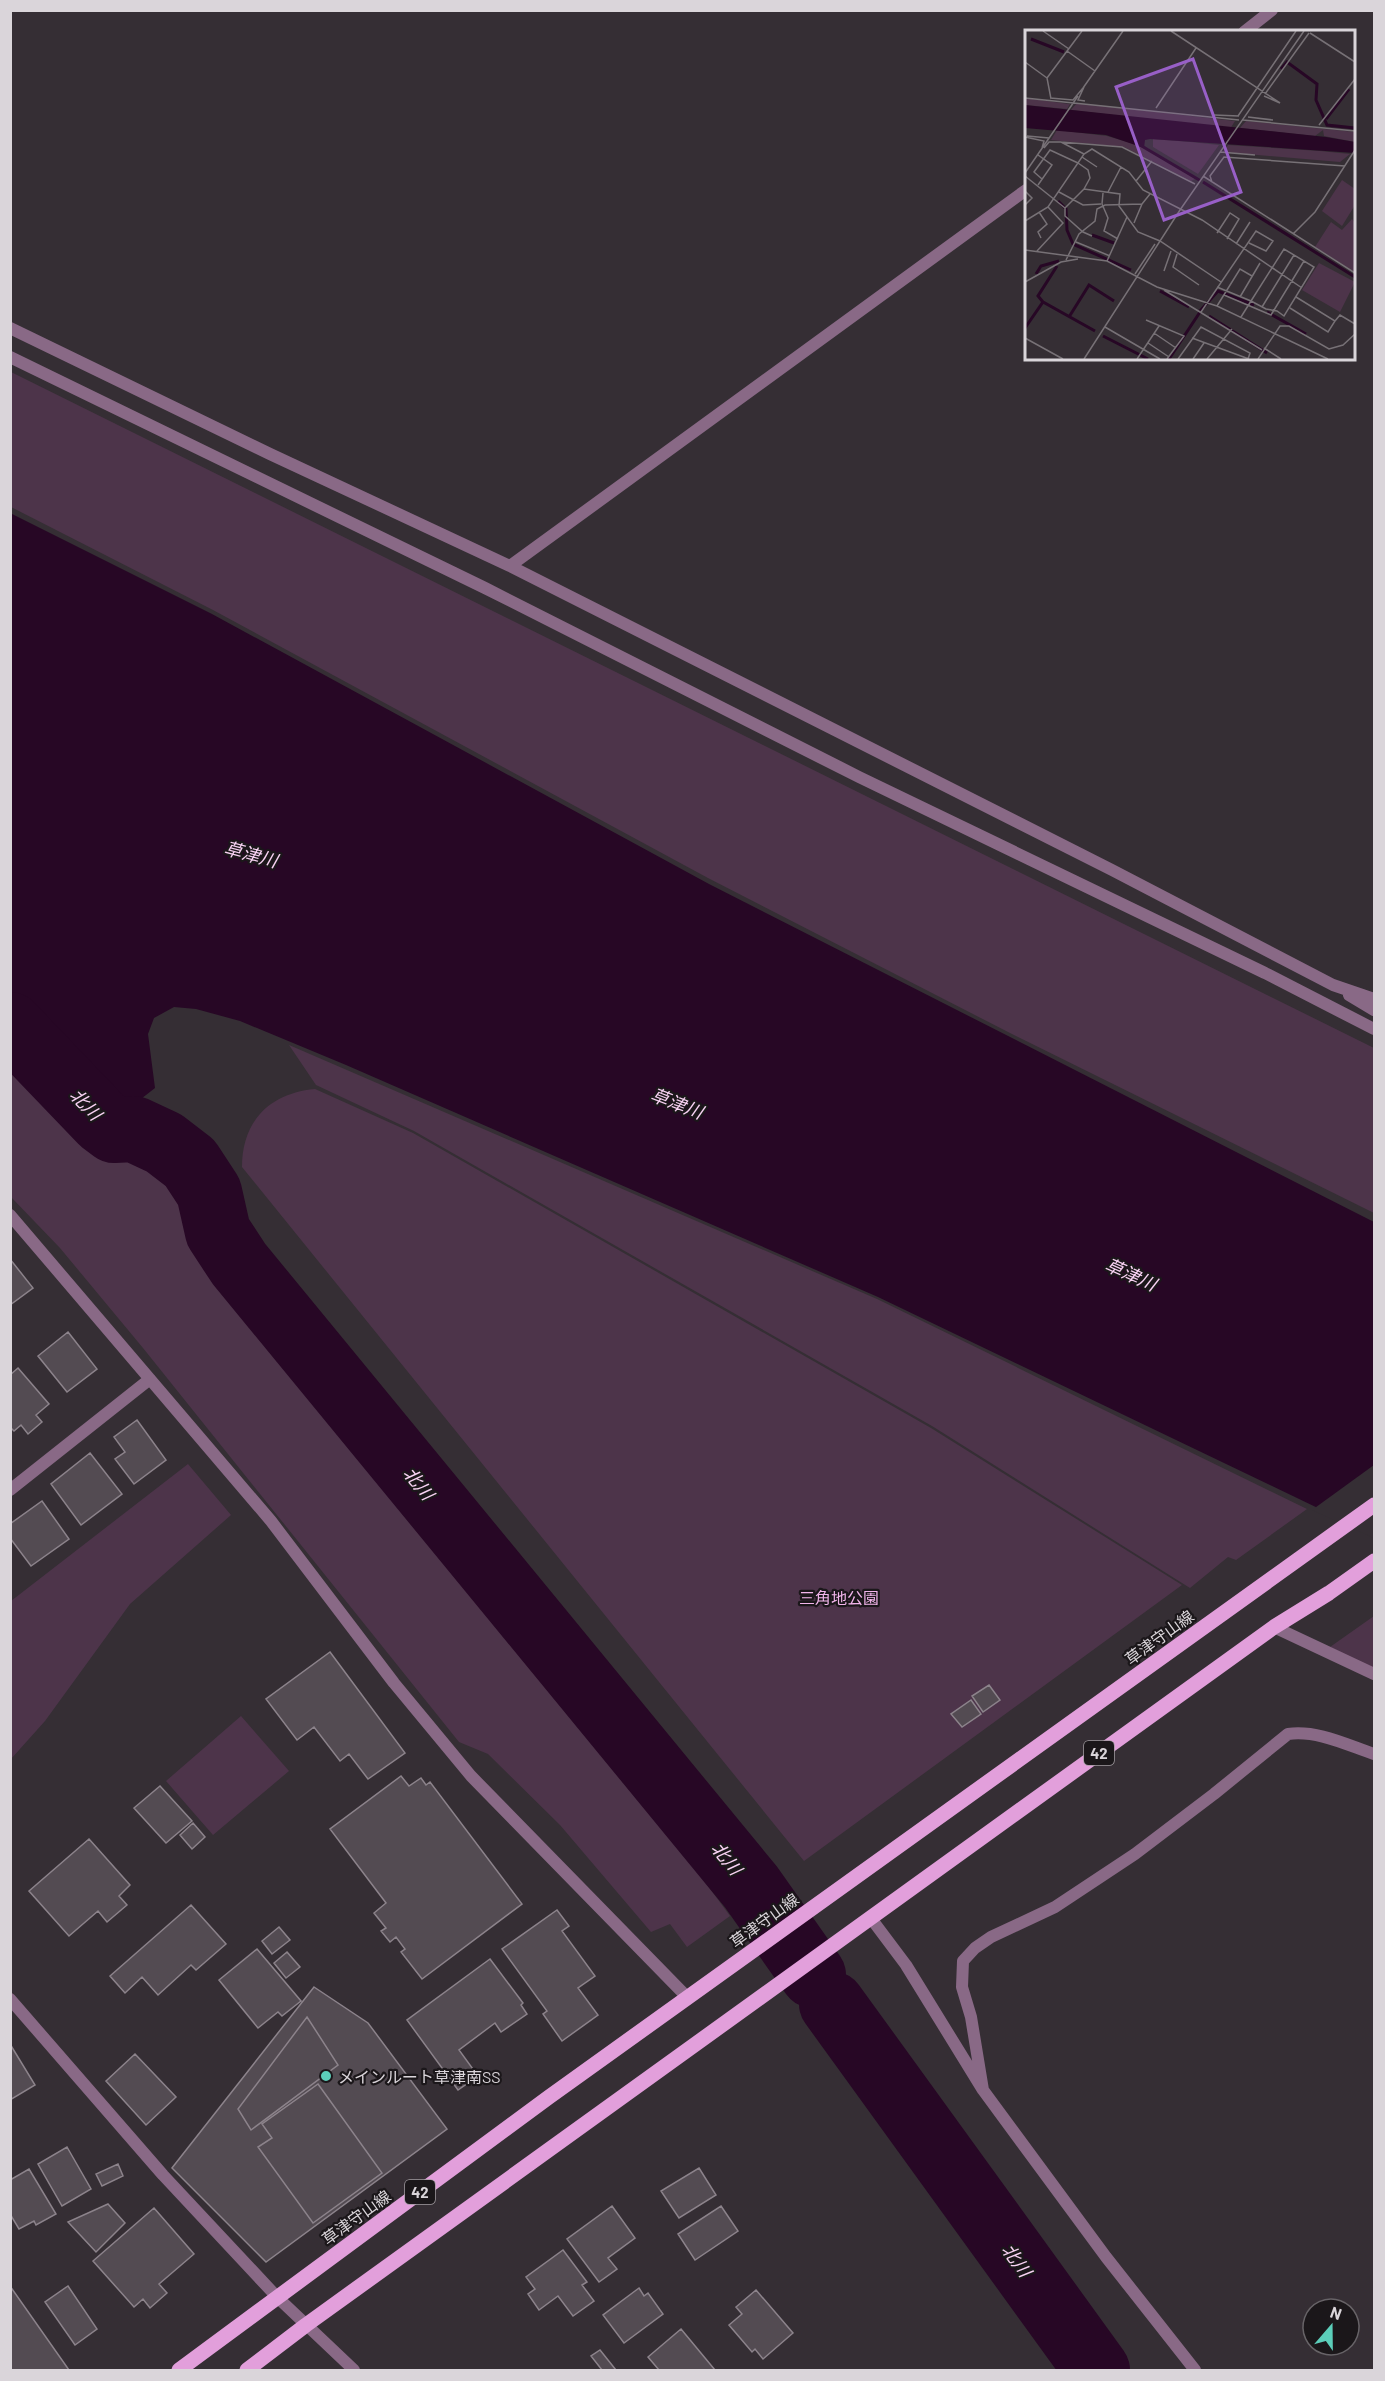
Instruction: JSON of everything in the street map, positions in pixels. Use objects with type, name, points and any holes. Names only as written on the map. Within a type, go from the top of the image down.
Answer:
[{"type":"main road","name":"草津守山線","points":[[179,2370],[687,1997],[1374,1505]]},
{"type":"main road","name":"42","points":[[247,2370],[870,1917],[1274,1627],[1329,1593],[1374,1561]]},
{"type":"street","points":[[1247,30],[1272,10]]},
{"type":"street","points":[[510,566],[1025,191]]},
{"type":"street","points":[[10,328],[270,454],[510,566],[1112,870],[1333,985],[1374,1010]]},
{"type":"street","points":[[10,357],[485,588],[859,777],[1255,968],[1374,1029]]},
{"type":"street","points":[[1333,985],[1374,999]]},
{"type":"street","points":[[10,1215],[271,1521],[394,1683],[471,1776],[687,1997]]},
{"type":"street","points":[[10,1490],[150,1379]]},
{"type":"street","points":[[1274,1627],[1374,1674]]},
{"type":"street","points":[[983,2090],[971,2017],[962,1987],[963,1961],[975,1948],[1020,1922],[1055,1907],[1135,1854],[1288,1734],[1299,1732],[1317,1735],[1374,1754]]},
{"type":"street","points":[[870,1917],[906,1965],[983,2090],[1106,2257],[1196,2370]]},
{"type":"street","points":[[10,1999],[163,2175],[277,2297],[354,2370]]},
{"type":"green space","points":[[11,372],[1374,1048],[1374,1213],[1010,1033],[708,878],[213,610],[11,507]]},
{"type":"green space","points":[[289,1045],[877,1299],[1307,1509],[1236,1560],[1228,1557],[1190,1588],[932,1426],[414,1131],[316,1085]]},
{"type":"green space","points":[[11,1052],[39,1077],[101,1143],[130,1145],[161,1154],[186,1180],[207,1247],[291,1347],[312,1383],[380,1463],[514,1637],[648,1804],[730,1916],[687,1947],[670,1924],[651,1932],[560,1825],[488,1754],[459,1742],[143,1348],[60,1248],[11,1197]]},
{"type":"green space","name":"三角地公園","points":[[315,1089],[413,1133],[931,1428],[1182,1585],[804,1861],[242,1167],[247,1136],[253,1123],[262,1112],[285,1096]]},
{"type":"green space","points":[[188,1464],[231,1515],[130,1604],[45,1721],[11,1759],[11,1601]]},
{"type":"green space","points":[[1374,1616],[1374,1669],[1330,1647]]},
{"type":"green space","points":[[241,1716],[289,1771],[213,1835],[166,1781]]},
{"type":"water","name":"草津川","points":[[10,513],[212,614],[709,884],[1374,1222],[1374,1535],[878,1297],[240,1021],[196,1009],[174,1007],[154,1018],[148,1034],[155,1088],[128,1109],[96,1126],[11,1033]]},
{"type":"pier","points":[[1374,1465],[1374,1538],[1312,1510]]},
{"type":"building","points":[[10,1259],[33,1288],[10,1305]]},
{"type":"building","points":[[68,1332],[97,1369],[67,1392],[38,1356]]},
{"type":"building","points":[[18,1368],[49,1404],[36,1415],[42,1422],[28,1434],[21,1425],[14,1431],[10,1427],[10,1375]]},
{"type":"building","points":[[137,1420],[166,1460],[134,1484],[115,1459],[125,1452],[114,1437]]},
{"type":"building","points":[[90,1453],[122,1494],[81,1525],[51,1484]]},
{"type":"building","points":[[42,1501],[69,1539],[31,1566],[10,1538],[10,1524]]},
{"type":"building","points":[[330,1652],[405,1753],[368,1779],[349,1754],[340,1761],[314,1727],[297,1740],[266,1699]]},
{"type":"building","points":[[989,1685],[1000,1700],[983,1712],[972,1696]]},
{"type":"building","points":[[971,1700],[981,1714],[962,1727],[951,1714]]},
{"type":"building","points":[[401,1776],[409,1786],[421,1778],[426,1785],[430,1782],[522,1904],[422,1979],[401,1952],[405,1949],[396,1937],[390,1942],[381,1931],[386,1928],[374,1913],[386,1903],[330,1829]]},
{"type":"building","points":[[160,1786],[192,1821],[166,1843],[134,1808]]},
{"type":"building","points":[[193,1823],[205,1837],[192,1849],[180,1835]]},
{"type":"building","points":[[89,1839],[130,1885],[119,1896],[127,1905],[107,1922],[98,1911],[69,1936],[29,1891]]},
{"type":"building","points":[[191,1905],[226,1944],[196,1970],[191,1965],[158,1995],[142,1977],[125,1993],[110,1976]]},
{"type":"building","points":[[557,1910],[569,1926],[562,1931],[595,1976],[578,1988],[598,2015],[562,2041],[543,2014],[547,2011],[502,1949]]},
{"type":"building","points":[[279,1927],[290,1940],[272,1954],[262,1941]]},
{"type":"building","points":[[257,1949],[301,2001],[282,2016],[278,2012],[258,2028],[219,1980]]},
{"type":"building","points":[[287,1952],[300,1967],[286,1978],[274,1963]]},
{"type":"building","points":[[490,1959],[523,2003],[521,2005],[527,2014],[501,2032],[495,2023],[459,2050],[478,2076],[458,2090],[407,2020]]},
{"type":"building","name":"メインルート草津南SS","points":[[314,1987],[368,2023],[447,2129],[266,2262],[172,2168]]},
{"type":"building","points":[[307,2017],[338,2065],[251,2130],[238,2109]]},
{"type":"building","points":[[10,2044],[35,2085],[10,2100]]},
{"type":"building","points":[[135,2054],[176,2097],[146,2125],[106,2081]]},
{"type":"building","points":[[318,2084],[382,2173],[313,2223],[258,2147],[272,2138],[262,2124]]},
{"type":"building","points":[[67,2147],[91,2189],[62,2206],[38,2164]]},
{"type":"building","points":[[118,2164],[123,2176],[102,2186],[96,2174]]},
{"type":"building","points":[[699,2168],[716,2195],[679,2218],[661,2191]]},
{"type":"building","points":[[29,2169],[56,2214],[36,2225],[34,2221],[19,2229],[10,2214],[10,2180]]},
{"type":"building","points":[[108,2204],[125,2223],[96,2252],[68,2222]]},
{"type":"building","points":[[612,2206],[635,2238],[608,2258],[617,2269],[599,2282],[567,2239]]},
{"type":"building","points":[[721,2206],[738,2231],[695,2260],[678,2234]]},
{"type":"building","points":[[154,2208],[194,2254],[159,2284],[167,2293],[150,2308],[143,2299],[134,2307],[93,2261]]},
{"type":"building","points":[[563,2250],[587,2282],[582,2285],[594,2301],[573,2316],[558,2296],[539,2310],[528,2294],[535,2289],[526,2277]]},
{"type":"building","points":[[10,2286],[69,2370],[10,2370]]},
{"type":"building","points":[[68,2286],[97,2329],[75,2345],[45,2302]]},
{"type":"building","points":[[639,2288],[644,2296],[648,2293],[663,2314],[624,2343],[603,2315]]},
{"type":"building","points":[[756,2290],[793,2333],[763,2359],[755,2349],[752,2352],[729,2325],[742,2314],[736,2307]]},
{"type":"building","points":[[681,2329],[715,2370],[659,2370],[648,2357]]},
{"type":"building","points":[[600,2350],[616,2370],[602,2370],[591,2356]]},
{"type":"waterway","name":"北川","points":[[10,1025],[102,1121],[114,1130],[134,1129],[164,1143],[190,1163],[209,1192],[218,1232],[239,1264],[751,1887],[813,1975]]},
{"type":"waterway","name":"北川","points":[[832,2004],[1097,2370]]},
{"type":"place","name":"メインルート草津南SS","points":[[326,2076]]}]
